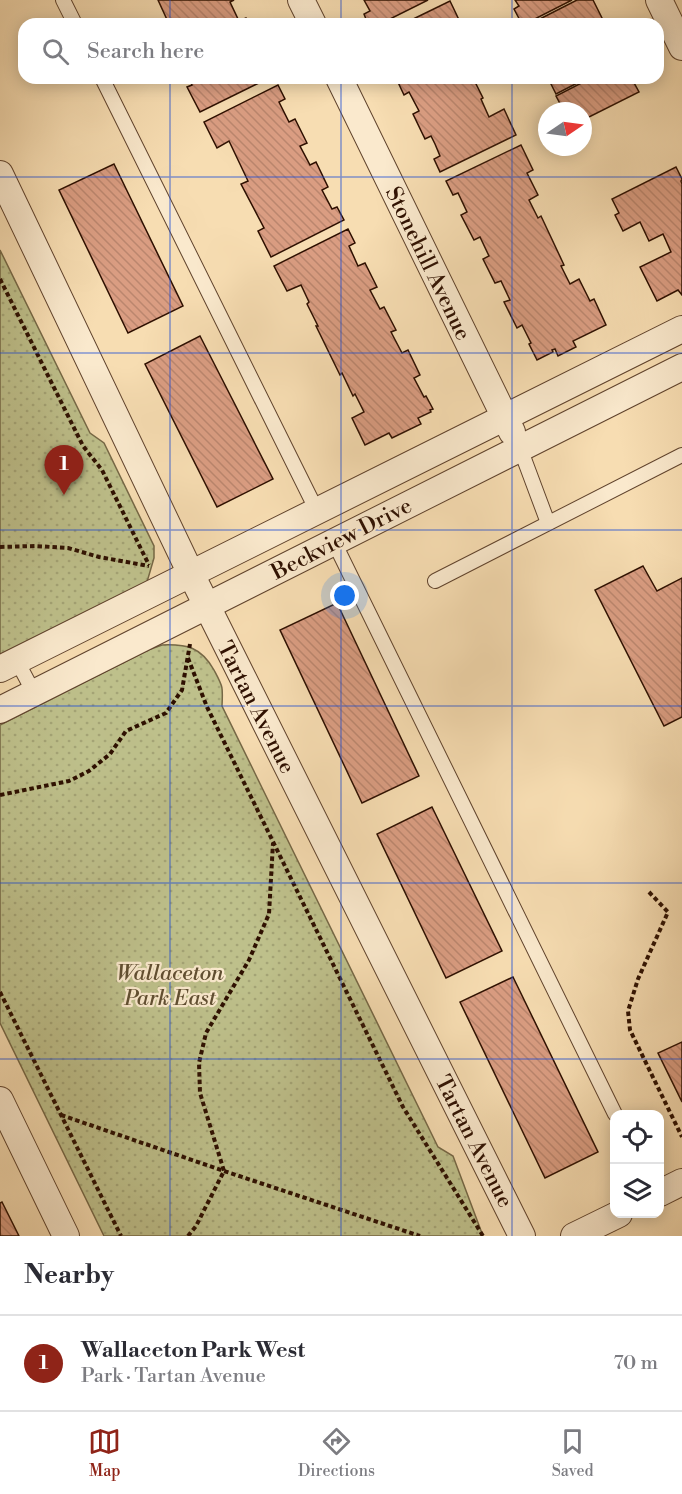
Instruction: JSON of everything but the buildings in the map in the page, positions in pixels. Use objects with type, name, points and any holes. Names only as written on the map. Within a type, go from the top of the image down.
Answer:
[{"type":"street","points":[[301,0],[310,18]]},
{"type":"street","points":[[660,0],[682,47]]},
{"type":"street","name":"Stonehill Avenue","points":[[342,84],[520,448]]},
{"type":"street","name":"Tartan Avenue","points":[[0,174],[191,574],[522,1236]]},
{"type":"street","name":"Beckview Drive","points":[[8,665],[682,329]]},
{"type":"street","name":"Beckview Drive","points":[[0,710],[682,367]]},
{"type":"street","points":[[0,1100],[66,1236]]},
{"type":"street","points":[[664,1191],[682,1182]]},
{"type":"street","points":[[574,1236],[611,1218]]},
{"type":"lane","points":[[63,0],[72,18]]},
{"type":"lane","points":[[105,84],[317,511]]},
{"type":"lane","points":[[520,448],[548,523]]},
{"type":"lane","points":[[435,581],[682,455]]},
{"type":"lane","points":[[334,542],[613,1110]]},
{"type":"lane","points":[[8,665],[34,693]]},
{"type":"path","points":[[0,279],[83,446],[102,470],[151,571]]},
{"type":"path","points":[[0,547],[68,548],[99,557],[191,574]]},
{"type":"path","points":[[0,795],[69,781],[89,771],[110,754],[126,731],[166,713],[182,690],[188,658],[207,706],[403,1107],[483,1236]]},
{"type":"path","points":[[188,1236],[196,1226],[224,1171],[200,1093],[199,1063],[206,1033],[249,960],[269,914],[273,842]]},
{"type":"path","points":[[649,892],[668,912],[638,979],[628,1011],[630,1030],[682,1137]]},
{"type":"path","points":[[0,992],[121,1236]]},
{"type":"path","points":[[61,1115],[420,1236]]},
{"type":"green space","points":[[0,250],[90,433],[104,443],[154,546],[154,558],[147,582],[0,662]]},
{"type":"green space","name":"Wallaceton Park East","points":[[162,645],[192,648],[204,656],[214,670],[222,687],[222,706],[438,1147],[453,1156],[483,1236],[104,1236],[0,1023],[0,725]]},
{"type":"place","name":"Wallaceton Park West","points":[[64,495]]}]
